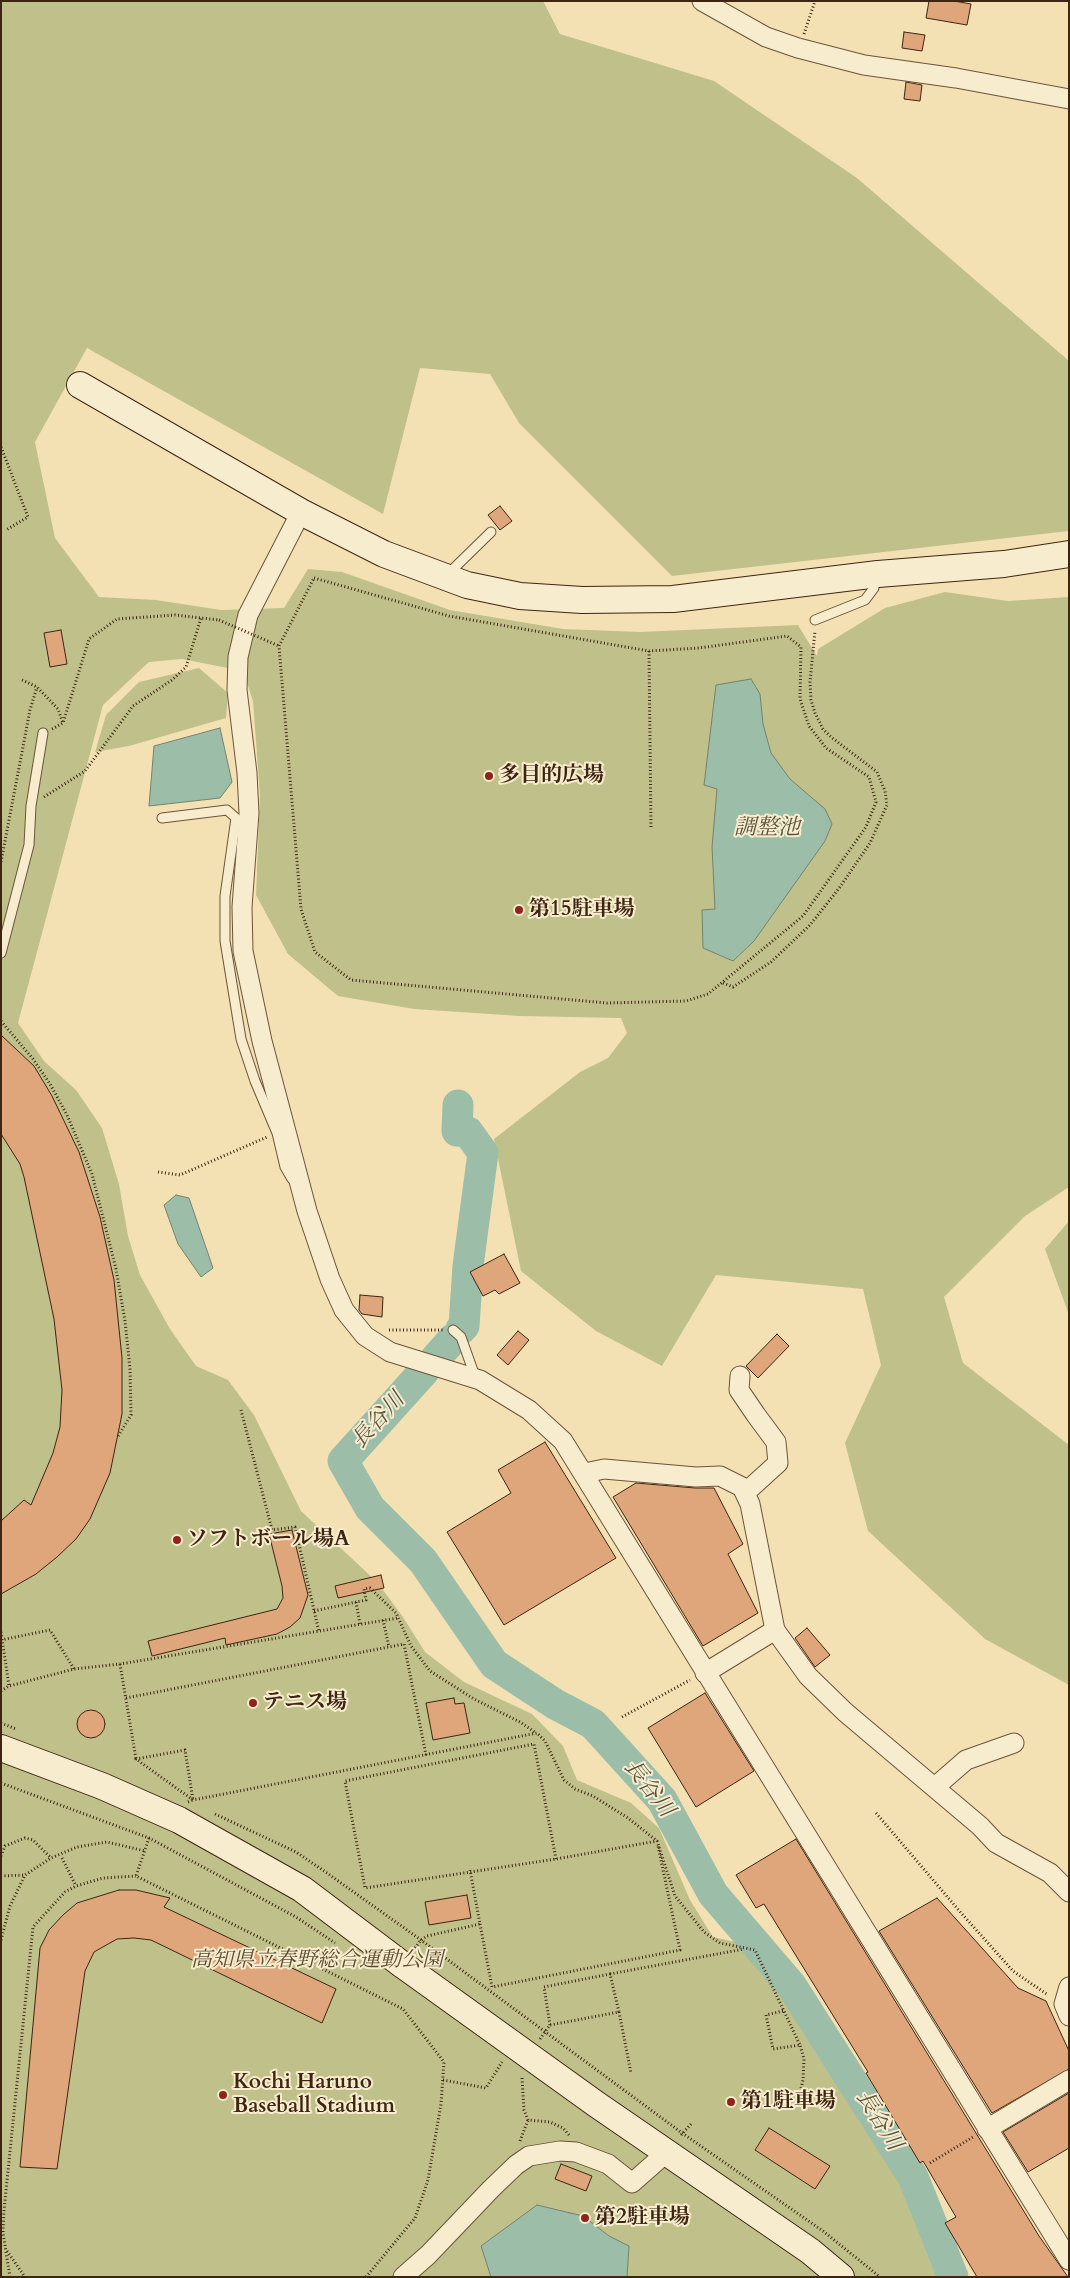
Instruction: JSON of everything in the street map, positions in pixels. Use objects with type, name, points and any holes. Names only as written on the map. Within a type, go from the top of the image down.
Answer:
[{"type":"street","points":[[702,1],[766,38],[798,48],[864,65],[956,78],[1069,99]]},
{"type":"street","points":[[80,385],[301,512],[384,554],[467,584],[520,596],[582,600],[673,598],[872,576],[1004,564],[1069,554]]},
{"type":"street","points":[[301,512],[248,615],[238,657],[237,690],[247,773],[249,813],[242,906],[243,951],[262,1041],[305,1200],[344,1310],[365,1336],[390,1352],[476,1379],[529,1410],[563,1441],[585,1473],[705,1673],[986,2129],[1069,2260]]},
{"type":"street","points":[[740,1376],[740,1390],[756,1416],[776,1442],[778,1463],[745,1494]]},
{"type":"street","points":[[585,1473],[604,1469],[696,1477],[720,1476],[742,1487],[750,1504],[775,1630],[808,1676],[845,1712],[980,1826],[996,1843],[1050,1872],[1069,1892]]},
{"type":"street","points":[[705,1673],[775,1630]]},
{"type":"street","points":[[935,1787],[966,1760],[1014,1743]]},
{"type":"street","points":[[1,1748],[102,1786],[186,1810],[302,1889],[404,1966],[518,2060],[674,2143],[841,2277]]},
{"type":"street","points":[[986,2129],[1069,2080]]},
{"type":"street","points":[[403,2277],[428,2255],[516,2165],[529,2156],[543,2152],[576,2152],[608,2164],[632,2183],[674,2143]]},
{"type":"lane","points":[[446,577],[491,532]]},
{"type":"lane","points":[[815,620],[865,600],[874,588],[872,576]]},
{"type":"lane","points":[[1,953],[29,845],[31,806],[43,733]]},
{"type":"lane","points":[[162,818],[227,810],[236,818],[224,896],[225,941],[241,1039],[255,1082],[277,1133],[285,1167],[305,1200]]},
{"type":"lane","points":[[453,1330],[460,1337],[476,1379]]},
{"type":"path","points":[[798,48],[815,1]]},
{"type":"path","points":[[1,447],[28,517],[6,530]]},
{"type":"path","points":[[314,578],[449,616],[648,651],[699,648],[787,636],[801,647],[800,699],[809,726],[826,748],[869,777],[876,802],[866,827],[803,916],[708,994],[686,1001],[607,1003],[351,980],[315,952],[301,909],[279,646],[314,578]]},
{"type":"path","points":[[43,733],[63,723],[90,639],[116,619],[175,615],[219,620],[279,646]]},
{"type":"path","points":[[31,806],[85,771],[133,706],[172,680],[186,667],[201,618]]},
{"type":"path","points":[[722,983],[733,987],[771,962],[810,925],[870,844],[887,805],[885,791],[877,772],[832,737],[823,728],[815,713],[811,700],[810,682],[812,655],[816,637],[815,620]]},
{"type":"path","points":[[648,651],[650,829]]},
{"type":"path","points":[[22,680],[37,687],[58,709],[63,723]]},
{"type":"path","points":[[1,862],[30,710],[37,687]]},
{"type":"path","points":[[1,1021],[33,1059],[50,1084],[67,1115],[92,1174],[116,1269],[125,1321],[130,1369],[131,1416],[117,1438]]},
{"type":"path","points":[[158,1172],[180,1175],[196,1170],[277,1133]]},
{"type":"path","points":[[361,1331],[453,1330]]},
{"type":"path","points":[[241,1410],[272,1530],[295,1527],[319,1632]]},
{"type":"path","points":[[314,1610],[366,1600],[364,1589],[370,1588],[390,1607],[398,1618],[411,1646],[430,1671],[474,1699],[520,1722],[537,1734],[545,1741],[564,1780],[575,1789],[593,1796],[628,1818],[657,1841],[675,1896],[704,1932],[720,1944],[755,1950],[800,2045],[804,2059],[803,2080],[797,2106]]},
{"type":"path","points":[[356,1602],[360,1624]]},
{"type":"path","points":[[1,1690],[9,1686],[74,1669],[120,1664],[398,1618]]},
{"type":"path","points":[[383,1620],[389,1647]]},
{"type":"path","points":[[2,1640],[50,1630],[74,1669]]},
{"type":"path","points":[[1,1632],[9,1686]]},
{"type":"path","points":[[126,1698],[404,1644],[426,1755]]},
{"type":"path","points":[[120,1664],[136,1759],[186,1810]]},
{"type":"path","points":[[622,1717],[705,1673]]},
{"type":"path","points":[[186,1810],[537,1734]]},
{"type":"path","points":[[556,1859],[534,1744],[344,1781],[365,1888],[470,1870],[556,1859],[657,1841]]},
{"type":"path","points":[[136,1759],[185,1750],[186,1810]]},
{"type":"path","points":[[1,1783],[149,1838],[279,1908],[337,1945]]},
{"type":"path","points":[[876,1813],[1013,1971],[1067,2002]]},
{"type":"path","points":[[1,1856],[5,1846],[25,1838],[33,1840],[51,1858]]},
{"type":"path","points":[[136,1876],[149,1838]]},
{"type":"path","points":[[470,1870],[492,1987],[680,1950],[657,1841]]},
{"type":"path","points":[[1,1876],[25,1875],[51,1858],[77,1847],[107,1842],[144,1851]]},
{"type":"path","points":[[62,1858],[76,1886]]},
{"type":"path","points":[[1,1940],[2,1929],[10,1906],[25,1875]]},
{"type":"path","points":[[10,2277],[3,2233],[4,2210],[33,1927],[65,1892],[76,1886],[103,1878],[136,1876],[403,2009],[444,2062],[441,2104],[428,2180],[415,2218],[366,2277]]},
{"type":"path","points":[[404,1966],[421,1940],[427,1936],[480,1924]]},
{"type":"path","points":[[550,2025],[544,1987],[747,1948]]},
{"type":"path","points":[[610,1974],[631,2072]]},
{"type":"path","points":[[783,2011],[766,2015],[773,2049],[800,2045]]},
{"type":"path","points":[[443,2080],[486,2088],[518,2060],[550,2025],[619,2012]]},
{"type":"path","points":[[518,2060],[524,2110],[528,2120],[550,2122],[563,2128],[574,2139],[576,2152]]},
{"type":"path","points":[[674,2143],[691,2124]]},
{"type":"path","points":[[930,2163],[986,2129]]},
{"type":"path","points":[[1,2199],[4,2210]]},
{"type":"path","points":[[7,2250],[24,2277]]},
{"type":"green space","name":"高知県立春野総合運動公園","points":[[1,1],[543,1],[560,34],[714,81],[857,178],[1069,361],[1069,531],[672,576],[519,423],[490,374],[420,368],[383,514],[87,348],[35,442],[55,538],[99,597],[156,600],[221,610],[284,608],[308,569],[342,572],[450,610],[563,629],[640,632],[798,625],[817,656],[818,649],[885,608],[945,592],[1008,601],[1069,597],[1069,1187],[1025,1216],[944,1297],[963,1363],[1069,1445],[1069,1685],[985,1639],[868,1531],[845,1443],[881,1365],[863,1289],[716,1275],[662,1366],[596,1331],[521,1271],[494,1139],[580,1072],[608,1058],[627,1033],[621,1018],[520,1016],[414,1009],[338,996],[288,954],[256,895],[260,795],[253,701],[243,671],[182,659],[149,662],[103,705],[18,1023],[44,1061],[76,1090],[102,1128],[119,1184],[128,1236],[140,1275],[170,1329],[196,1366],[228,1380],[254,1415],[301,1511],[377,1582],[403,1617],[425,1652],[464,1682],[532,1714],[563,1746],[577,1780],[631,1803],[659,1828],[690,1900],[713,1937],[758,1947],[787,1991],[905,2181],[944,2277],[1,2277]]},
{"type":"green space","points":[[199,668],[228,693],[226,718],[129,746],[95,752],[106,715],[139,682]]},
{"type":"green space","points":[[1069,1221],[1069,1315],[1045,1249]]},
{"type":"water","name":"調整池","points":[[751,679],[760,694],[763,724],[771,753],[790,779],[825,809],[832,824],[825,841],[754,941],[733,961],[703,948],[702,910],[715,909],[712,847],[717,789],[704,785],[716,685]]},
{"type":"water","points":[[220,728],[232,782],[220,798],[149,806],[154,746]]},
{"type":"water","points":[[176,1195],[189,1198],[213,1268],[201,1277],[178,1244],[164,1205]]},
{"type":"water","points":[[537,2205],[583,2216],[609,2236],[629,2246],[627,2277],[491,2277],[481,2246]]},
{"type":"building","points":[[929,1],[954,1],[971,4],[967,25],[926,18]]},
{"type":"building","points":[[904,32],[925,35],[922,51],[902,48]]},
{"type":"building","points":[[906,82],[922,85],[920,101],[904,99]]},
{"type":"building","points":[[500,506],[512,521],[500,530],[488,515]]},
{"type":"building","points":[[61,630],[67,664],[50,667],[44,633]]},
{"type":"building","points":[[1,1035],[34,1066],[52,1096],[79,1152],[100,1217],[114,1280],[122,1358],[122,1414],[110,1473],[90,1519],[76,1539],[57,1557],[36,1574],[1,1594],[1,1521],[24,1500],[31,1505],[53,1453],[60,1427],[62,1390],[54,1319],[24,1177],[20,1164],[1,1134]]},
{"type":"building","points":[[504,1254],[520,1283],[499,1294],[495,1290],[483,1296],[470,1272]]},
{"type":"building","points":[[360,1295],[383,1297],[382,1317],[362,1314],[359,1310]]},
{"type":"building","points":[[518,1331],[529,1340],[508,1365],[497,1355]]},
{"type":"building","points":[[777,1334],[789,1346],[758,1378],[746,1366]]},
{"type":"building","points":[[545,1442],[616,1558],[504,1625],[447,1532],[511,1493],[498,1470]]},
{"type":"building","points":[[636,1483],[714,1488],[743,1544],[728,1554],[758,1613],[703,1646],[613,1497]]},
{"type":"building","points":[[292,1530],[308,1595],[300,1618],[290,1627],[277,1634],[226,1645],[225,1638],[152,1656],[148,1641],[277,1609],[283,1598],[282,1586],[269,1534]]},
{"type":"building","points":[[381,1575],[384,1588],[338,1598],[335,1586]]},
{"type":"building","points":[[807,1628],[830,1655],[815,1667],[795,1638]]},
{"type":"building","points":[[705,1693],[754,1771],[696,1807],[648,1728]]},
{"type":"building","points":[[454,1698],[455,1704],[464,1703],[470,1733],[433,1740],[426,1703]]},
{"type":"building","points":[[91,1710],[101,1714],[105,1724],[101,1734],[91,1738],[81,1734],[77,1724],[81,1714]]},
{"type":"building","points":[[796,1839],[1039,2236],[1068,2277],[977,2277],[945,2223],[956,2217],[923,2161],[920,2163],[866,2073],[868,2072],[764,1904],[756,1908],[736,1875]]},
{"type":"building","points":[[119,1890],[136,1890],[170,1898],[164,1907],[336,1989],[322,2023],[151,1940],[117,1939],[94,1952],[85,1971],[57,2169],[20,2167],[40,1948],[49,1930],[77,1903]]},
{"type":"building","points":[[467,1895],[471,1918],[429,1925],[425,1902]]},
{"type":"building","points":[[937,1898],[1018,1988],[1046,2001],[1069,2051],[1069,2069],[992,2113],[879,1931]]},
{"type":"building","points":[[1069,2093],[1069,2148],[1028,2172],[1003,2132]]},
{"type":"building","points":[[769,2128],[830,2166],[815,2189],[755,2150]]},
{"type":"building","points":[[561,2164],[592,2176],[586,2191],[555,2179]]},
{"type":"waterway","name":"長谷川","points":[[458,1105],[457,1131],[468,1132],[483,1153],[468,1266],[464,1326],[461,1329]]},
{"type":"waterway","name":"長谷川","points":[[436,1358],[453,1339]]},
{"type":"waterway","name":"長谷川","points":[[425,1370],[343,1461],[370,1508],[423,1561],[494,1664],[555,1704],[593,1724],[662,1800],[713,1894],[791,1985],[913,2177],[953,2277]]},
{"type":"place","name":"多目的広場","points":[[489,776]]},
{"type":"place","name":"第15駐車場","points":[[519,910]]},
{"type":"place","name":"ソフトボール場A","points":[[177,1540]]},
{"type":"place","name":"テニス場","points":[[253,1703]]},
{"type":"place","name":"Kochi Haruno Baseball Stadium","points":[[223,2095]]},
{"type":"place","name":"第1駐車場","points":[[731,2102]]},
{"type":"place","name":"第2駐車場","points":[[585,2218]]}]
